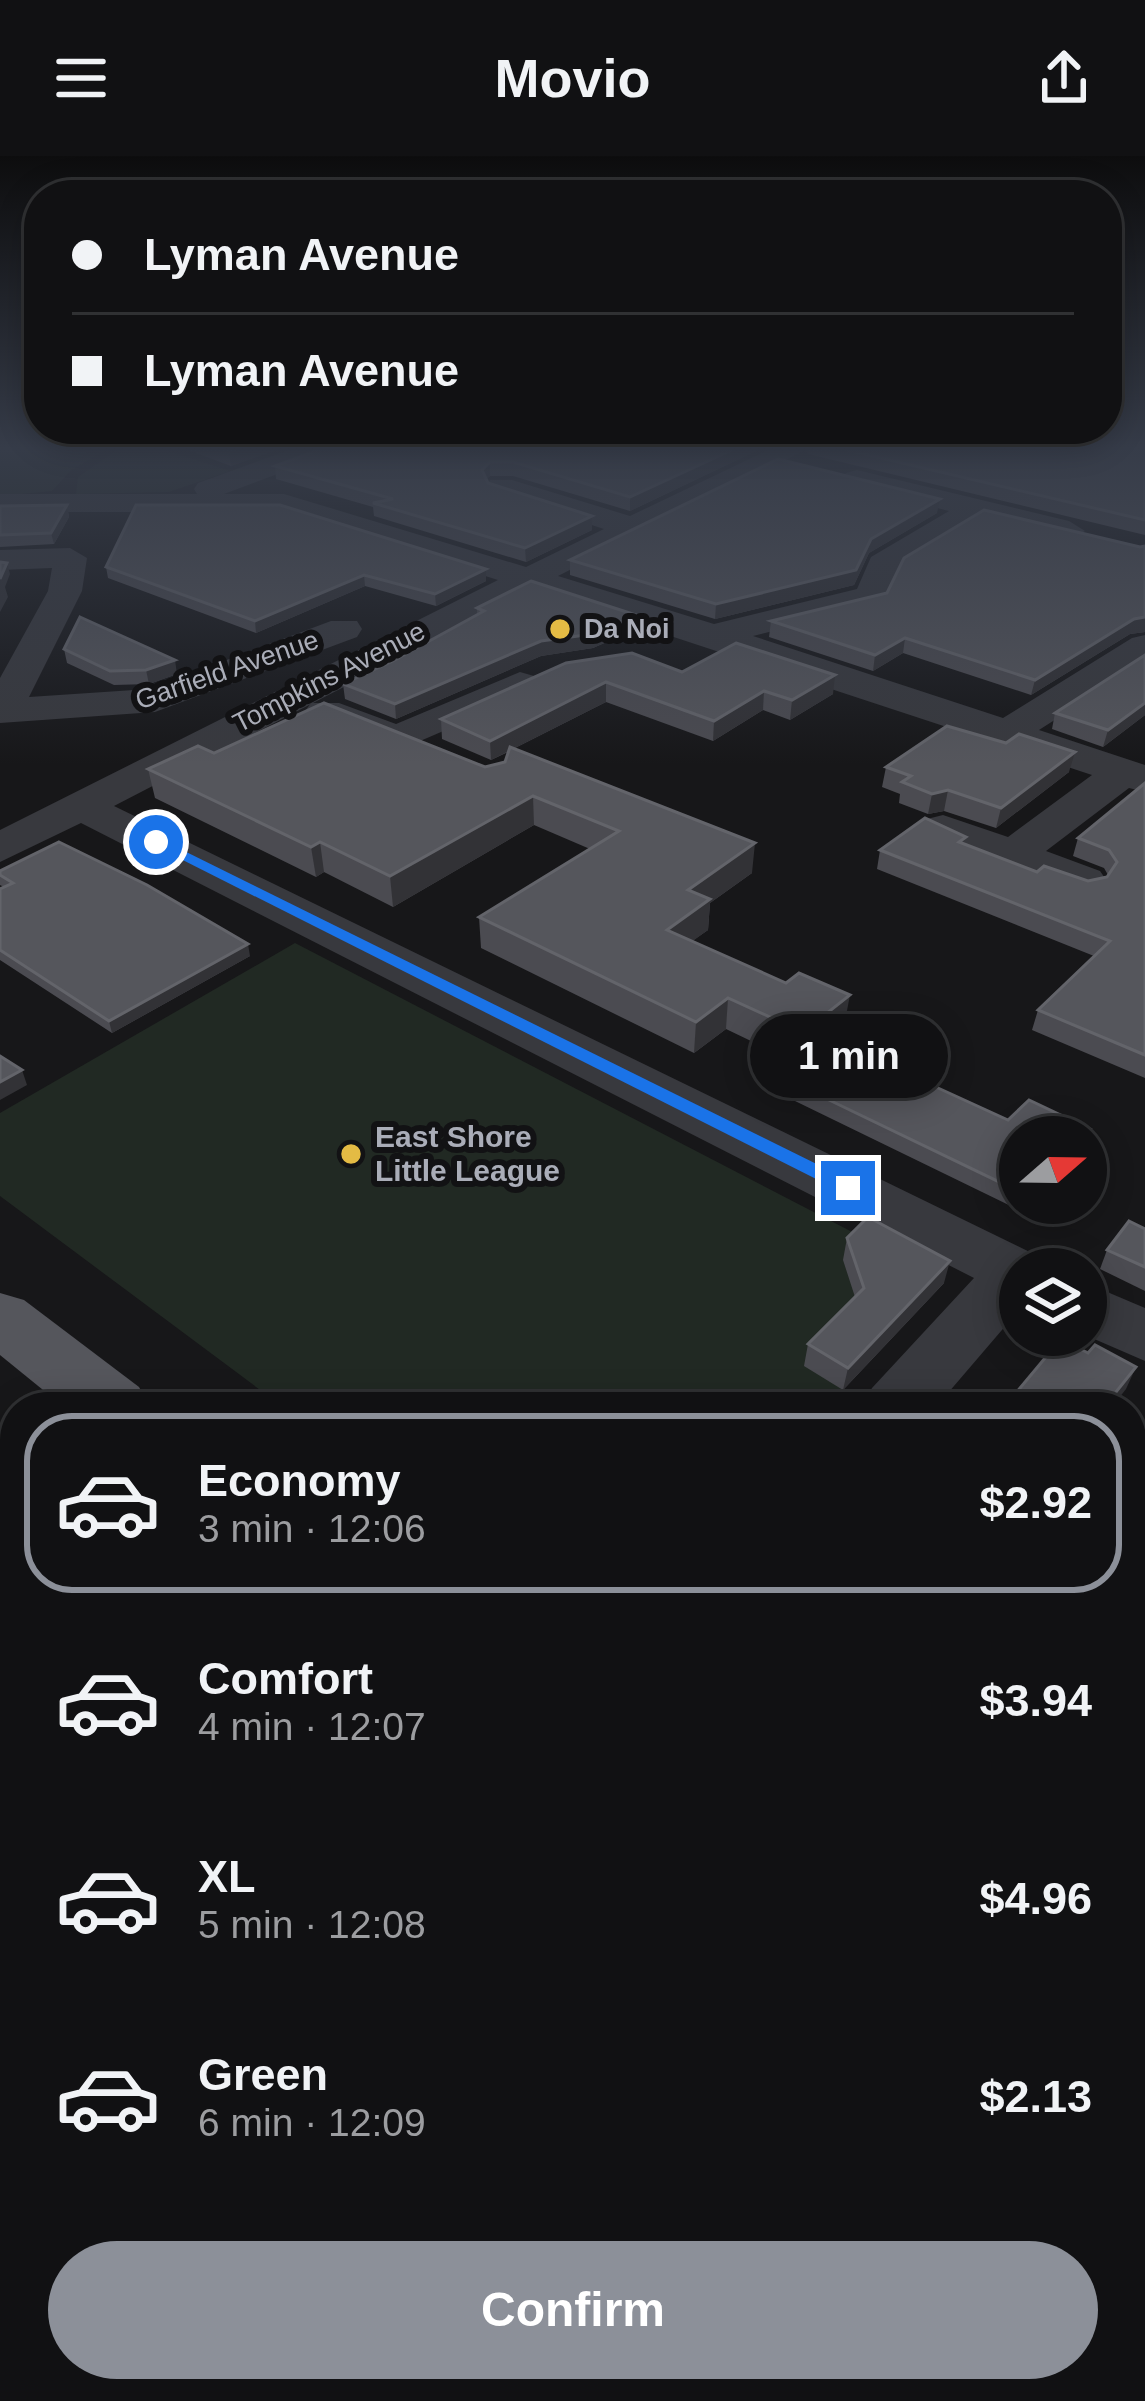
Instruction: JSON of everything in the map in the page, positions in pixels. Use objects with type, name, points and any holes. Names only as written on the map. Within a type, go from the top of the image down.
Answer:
[{"type":"main road","points":[[0,1318],[96,1392]]},
{"type":"street","points":[[452,555],[712,635],[1134,776]]},
{"type":"street","name":"Tompkins Avenue","points":[[0,848],[290,696],[579,555]]},
{"type":"street","points":[[712,635],[872,596],[884,564],[899,555]]},
{"type":"street","points":[[0,560],[70,558],[65,591],[1,711]]},
{"type":"street","name":"Garfield Avenue","points":[[1,711],[155,700],[358,623],[452,615]]},
{"type":"street","points":[[1006,734],[1145,646]]},
{"type":"street","points":[[397,739],[556,668]]},
{"type":"street","points":[[290,696],[451,763]]},
{"type":"street","points":[[1014,854],[1134,776]]},
{"type":"street","points":[[75,812],[999,1264]]},
{"type":"street","points":[[943,828],[1084,881]]},
{"type":"street","points":[[910,1392],[999,1294]]},
{"type":"street","points":[[1107,1317],[1145,1336]]},
{"type":"shaded area","name":"East Shore Little League","points":[[295,943],[943,1279],[838,1392],[263,1392],[0,1196],[0,1113]]},
{"type":"building","points":[[112,555],[440,555],[486,569],[435,594],[364,575],[255,621],[106,567]]},
{"type":"building","points":[[581,555],[863,555],[856,570],[716,604],[570,560]]},
{"type":"building","points":[[1145,555],[1145,617],[1134,619],[1035,680],[905,638],[875,655],[771,621],[887,593],[904,558]]},
{"type":"building","points":[[531,581],[636,615],[593,634],[541,641],[395,704],[343,684],[393,661],[484,611],[477,608]]},
{"type":"building","points":[[80,617],[175,660],[146,670],[110,671],[64,649]]},
{"type":"building","points":[[736,643],[835,675],[792,700],[764,691],[714,721],[606,682],[490,741],[441,719],[566,663],[632,653],[682,672]]},
{"type":"building","points":[[1145,655],[1145,703],[1108,730],[1055,713]]},
{"type":"building","points":[[324,703],[485,767],[505,762],[510,747],[755,843],[688,890],[710,899],[667,930],[786,983],[799,973],[850,995],[803,1032],[728,998],[696,1022],[479,917],[619,831],[533,796],[390,876],[320,842],[311,847],[148,769],[198,746],[214,753]]},
{"type":"building","points":[[947,726],[1006,743],[1019,734],[1075,752],[1001,808],[948,790],[932,794],[902,782],[911,776],[886,767]]},
{"type":"building","points":[[1145,783],[1145,1055],[1038,1010],[1110,941],[880,850],[925,818],[966,837],[959,842],[1037,872],[1044,866],[1088,881],[1107,877],[1117,862],[1109,850],[1078,838]]},
{"type":"building","points":[[59,842],[147,885],[248,944],[109,1021],[0,950],[0,889],[13,883],[0,871]]},
{"type":"building","points":[[844,1045],[999,1116],[999,1182],[798,1085]]},
{"type":"building","points":[[0,1056],[22,1070],[0,1082]]},
{"type":"building","points":[[1029,1100],[1063,1116],[1012,1116]]},
{"type":"building","points":[[868,1217],[950,1261],[848,1368],[808,1344],[864,1288],[847,1238]]},
{"type":"building","points":[[1129,1221],[1145,1229],[1145,1267],[1107,1250]]},
{"type":"building","points":[[1107,1351],[1136,1367],[1116,1392],[1017,1392],[1047,1356],[1107,1356]]},
{"type":"place","name":"Da Noi","points":[[560,629]]},
{"type":"place","name":"East Shore Little League","points":[[351,1154]]},
{"type":"route","points":[[156,842],[848,1188]]}]
